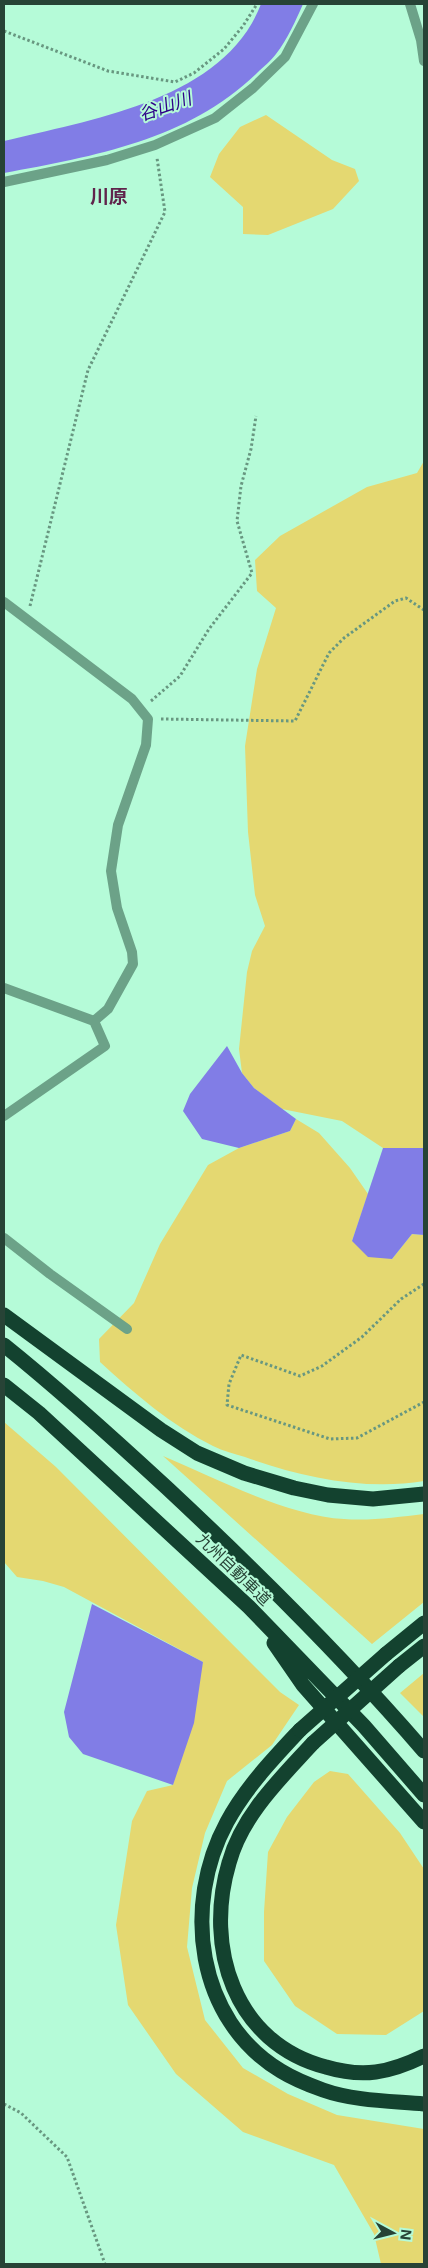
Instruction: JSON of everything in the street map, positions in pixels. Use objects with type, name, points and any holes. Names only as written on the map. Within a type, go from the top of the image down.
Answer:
[{"type":"highway","points":[[4,1315],[161,1430],[197,1453],[228,1466],[294,1488],[328,1496],[373,1499],[424,1494]]},
{"type":"highway","name":"九州自動車道","points":[[4,1345],[64,1393],[225,1542],[293,1608],[387,1707],[424,1751]]},
{"type":"highway","name":"九州自動車道","points":[[4,1385],[46,1419],[249,1607],[364,1726],[424,1794]]},
{"type":"highway","points":[[249,1607],[303,1686],[424,1822]]},
{"type":"highway","points":[[424,1623],[300,1730],[242,1797],[226,1824],[211,1858],[204,1887],[201,1914],[206,1966],[223,2010],[262,2057],[281,2071],[325,2091],[346,2096],[424,2104]]},
{"type":"highway","points":[[424,1646],[313,1743],[266,1795],[242,1832],[229,1861],[223,1885],[219,1930],[229,1977],[236,1994],[250,2018],[269,2038],[292,2055],[313,2064],[362,2074],[380,2073],[401,2068],[424,2056]]},
{"type":"street","points":[[4,182],[107,160],[155,145],[215,118],[253,88],[285,56],[313,4]]},
{"type":"street","points":[[410,4],[421,40],[424,61]]},
{"type":"street","points":[[4,602],[132,699],[148,719],[146,745],[118,825],[111,871],[117,908],[132,952],[132,964],[108,1009],[94,1021]]},
{"type":"street","points":[[4,988],[94,1021],[105,1046],[4,1116]]},
{"type":"street","points":[[4,1238],[50,1274],[127,1328]]},
{"type":"path","points":[[4,31],[108,71],[175,82],[194,73],[224,49],[244,26],[257,4]]},
{"type":"path","points":[[27,619],[44,542],[88,370],[166,212],[155,145]]},
{"type":"path","points":[[141,710],[180,676],[210,629],[252,573],[237,521],[240,486],[252,449],[256,416]]},
{"type":"path","points":[[148,719],[295,721],[329,653],[344,638],[396,601],[406,598],[424,610]]},
{"type":"path","points":[[424,1284],[401,1299],[362,1338],[322,1366],[300,1376],[241,1355],[229,1384],[227,1405],[330,1439],[357,1438],[424,1402]]},
{"type":"path","points":[[4,2104],[22,2113],[67,2157],[105,2264]]},
{"type":"shaded area","points":[[266,115],[332,160],[355,169],[359,181],[333,209],[268,235],[243,234],[243,207],[210,177],[219,154],[240,127]]},
{"type":"shaded area","points":[[424,461],[424,1148],[383,1148],[342,1121],[282,1109],[254,1088],[242,1073],[239,1049],[247,972],[252,951],[265,926],[255,895],[248,832],[245,746],[257,669],[276,608],[257,591],[255,560],[280,536],[367,487],[417,473]]},
{"type":"shaded area","points":[[296,1119],[319,1133],[350,1168],[368,1194],[352,1241],[392,1259],[412,1234],[424,1235],[424,1481],[402,1484],[379,1484],[333,1480],[288,1471],[221,1449],[198,1438],[168,1419],[100,1362],[99,1339],[134,1303],[160,1244],[208,1165],[239,1148],[290,1131]]},
{"type":"shaded area","points":[[4,1422],[56,1467],[280,1692],[299,1705],[272,1745],[227,1781],[205,1833],[192,1888],[187,1947],[205,2020],[243,2068],[288,2094],[337,2115],[424,2129],[424,2264],[381,2264],[374,2234],[334,2165],[243,2132],[176,2074],[128,2005],[116,1925],[132,1821],[147,1791],[173,1785],[203,1662],[64,1587],[17,1577],[4,1562]]},
{"type":"shaded area","points":[[163,1456],[252,1495],[299,1511],[344,1519],[424,1514],[424,1602],[372,1644]]},
{"type":"shaded area","points":[[424,1673],[424,1717],[400,1693]]},
{"type":"shaded area","points":[[330,1771],[348,1774],[400,1833],[424,1869],[424,2011],[386,2035],[337,2034],[295,2006],[264,1961],[264,1912],[268,1852],[287,1817],[314,1782]]},
{"type":"water","name":"谷山川","points":[[261,4],[303,4],[288,36],[274,57],[230,96],[171,130],[139,142],[72,160],[4,173],[4,141],[114,113],[152,100],[187,84],[218,63],[243,37]]},
{"type":"water","points":[[227,1046],[242,1073],[254,1088],[296,1119],[290,1131],[239,1148],[202,1139],[183,1111],[190,1094]]},
{"type":"water","points":[[383,1148],[424,1148],[424,1235],[412,1234],[392,1259],[368,1257],[352,1241]]},
{"type":"water","points":[[92,1604],[203,1662],[194,1723],[173,1785],[83,1754],[69,1737],[64,1712]]},
{"type":"district","name":"川原","points":[[109,196]]}]
